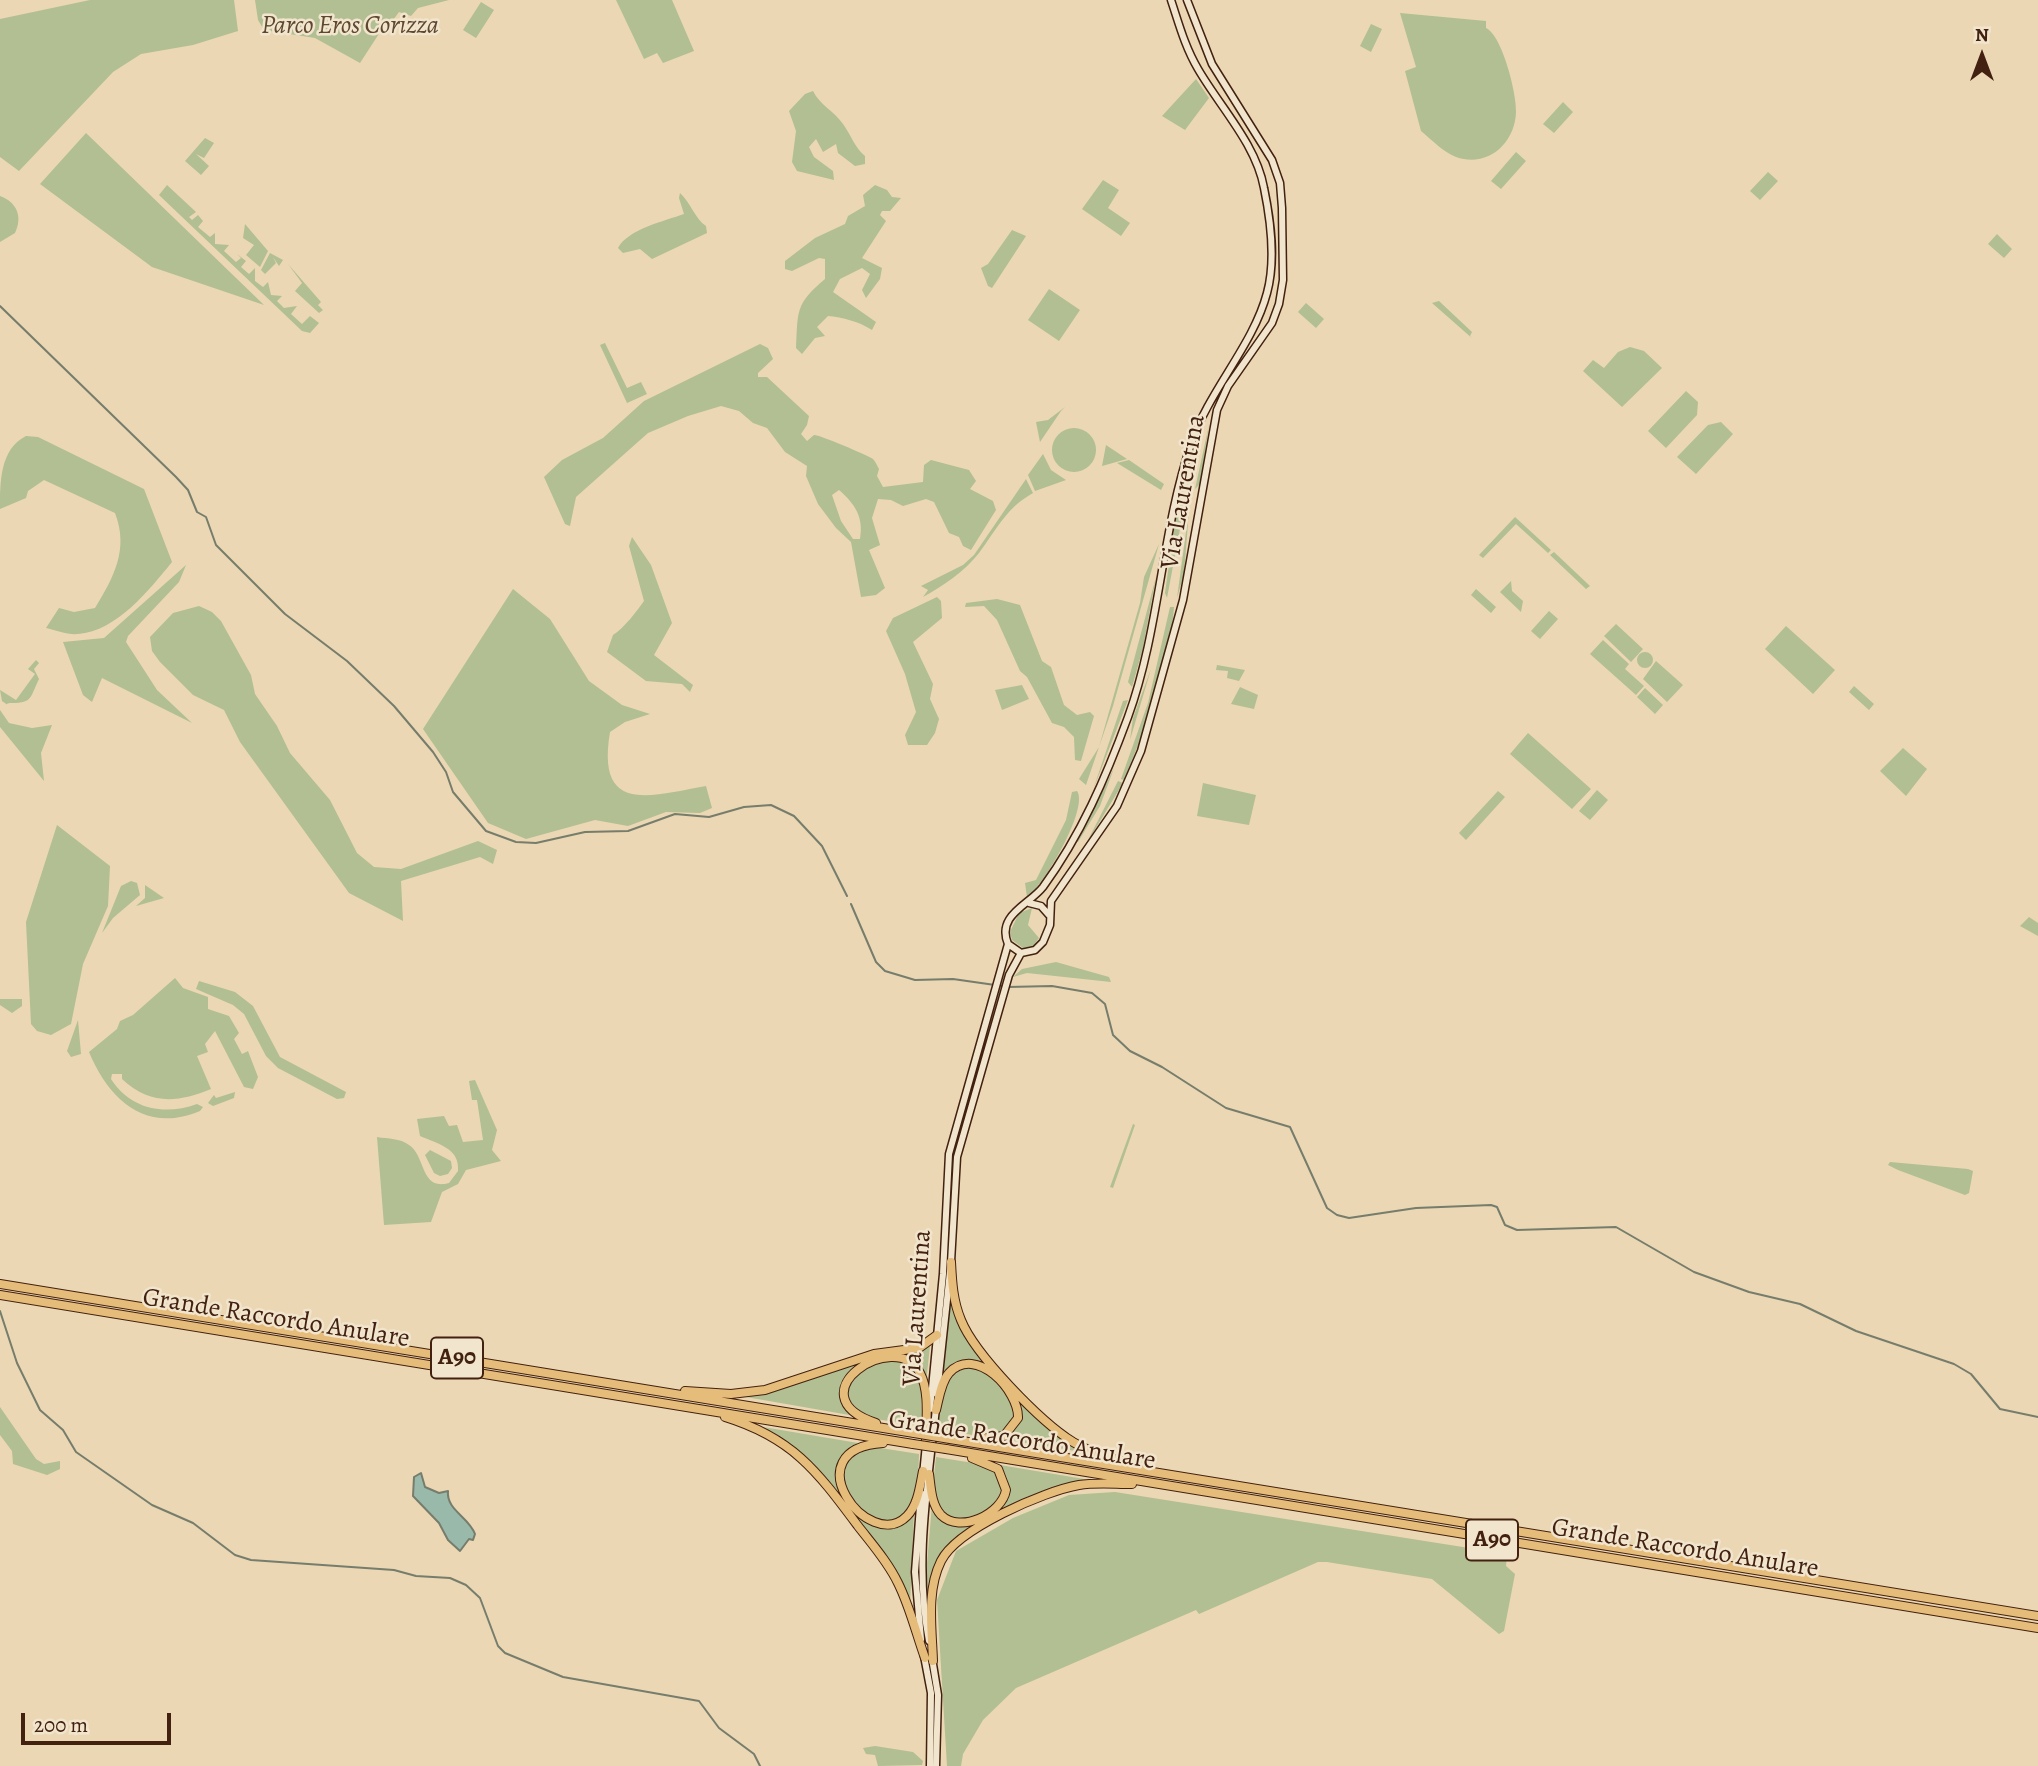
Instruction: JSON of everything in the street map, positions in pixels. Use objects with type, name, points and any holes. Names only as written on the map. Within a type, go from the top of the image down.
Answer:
[{"type":"highway","points":[[951,1262],[954,1299],[967,1332],[1021,1396],[1051,1425],[1091,1451],[1175,1475]]},
{"type":"highway","name":"Grande Raccordo Anulare","points":[[0,1284],[2038,1616]]},
{"type":"highway","name":"Grande Raccordo Anulare","points":[[0,1296],[2038,1628]]},
{"type":"highway","points":[[634,1387],[723,1394],[751,1392],[782,1385],[874,1354],[919,1348],[937,1335]]},
{"type":"highway","points":[[902,1431],[864,1419],[851,1410],[845,1387],[855,1369],[891,1357],[906,1360],[917,1368],[924,1389],[926,1442]]},
{"type":"highway","points":[[936,1410],[948,1375],[967,1364],[979,1366],[992,1374],[1016,1402],[1017,1420],[1004,1436],[950,1439]]},
{"type":"highway","points":[[695,1408],[771,1434],[813,1468],[892,1573],[929,1659]]},
{"type":"highway","points":[[900,1442],[859,1447],[843,1462],[841,1486],[860,1514],[883,1525],[905,1518],[915,1502],[926,1472]]},
{"type":"highway","points":[[926,1472],[934,1504],[941,1515],[951,1522],[969,1522],[993,1511],[1002,1503],[1006,1488],[998,1469],[946,1450]]},
{"type":"highway","points":[[929,1659],[933,1586],[941,1560],[960,1538],[983,1524],[1065,1489],[1090,1484],[1156,1484]]},
{"type":"main road","name":"Via Laurentina","points":[[926,1472],[926,1442],[937,1335],[949,1154],[1008,944],[1005,930],[1017,908],[1029,903],[1076,836],[1119,741],[1144,664],[1188,453],[1211,396],[1259,316],[1270,276],[1269,225],[1259,169],[1186,47],[1171,0]]},
{"type":"main road","name":"Via Laurentina","points":[[936,1766],[938,1695],[929,1659],[915,1572],[936,1410],[951,1262],[957,1153],[1012,965],[1021,953],[1032,952],[1041,945],[1049,929],[1051,901],[1108,821],[1134,770],[1154,710],[1183,600],[1216,414],[1228,386],[1272,323],[1282,292],[1284,251],[1278,177],[1266,150],[1212,64],[1188,0]]},
{"type":"main road","points":[[1029,903],[1041,906],[1049,915]]},
{"type":"main road","points":[[1008,944],[1021,953]]},
{"type":"main road","name":"Via Laurentina","points":[[929,1659],[929,1766]]},
{"type":"green space","points":[[90,0],[234,0],[238,31],[193,45],[141,54],[113,72],[19,171],[0,157],[0,19]]},
{"type":"green space","name":"Parco Eros Corizza","points":[[255,0],[449,0],[418,8],[411,16],[399,12],[388,27],[384,26],[360,63],[315,38],[264,30],[258,20]]},
{"type":"green space","points":[[616,0],[672,0],[694,51],[663,63],[657,53],[644,59]]},
{"type":"green space","points":[[481,2],[494,10],[476,38],[463,30]]},
{"type":"green space","points":[[1400,13],[1486,21],[1486,28],[1492,33],[1503,53],[1516,104],[1511,134],[1497,151],[1478,159],[1467,160],[1442,149],[1421,131],[1405,71],[1416,67]]},
{"type":"green space","points":[[1371,24],[1382,29],[1371,52],[1360,46]]},
{"type":"green space","points":[[1196,79],[1209,98],[1185,130],[1162,116]]},
{"type":"green space","points":[[813,91],[839,119],[865,156],[865,164],[855,166],[838,153],[836,144],[823,152],[816,139],[809,147],[814,157],[833,171],[834,180],[797,171],[792,162],[796,131],[789,111],[805,94]]},
{"type":"green space","points":[[1563,102],[1573,112],[1554,133],[1543,124]]},
{"type":"green space","points":[[86,133],[264,305],[152,267],[40,184]]},
{"type":"green space","points":[[205,138],[214,143],[204,158],[196,154],[209,166],[201,175],[185,161]]},
{"type":"green space","points":[[1516,152],[1526,161],[1501,189],[1491,181]]},
{"type":"green space","points":[[1768,172],[1778,181],[1760,200],[1750,191]]},
{"type":"green space","points":[[1103,180],[1119,190],[1108,208],[1130,223],[1121,236],[1082,209]]},
{"type":"green space","points":[[167,185],[196,212],[189,217],[192,220],[198,215],[203,221],[198,227],[210,237],[215,233],[215,244],[229,245],[224,251],[236,262],[241,258],[237,254],[246,261],[241,267],[249,274],[255,268],[255,281],[263,287],[268,282],[271,295],[282,296],[277,301],[284,308],[297,306],[291,314],[302,324],[310,316],[319,323],[310,333],[302,331],[159,195]]},
{"type":"green space","points":[[875,185],[887,190],[892,197],[901,198],[890,211],[882,211],[880,215],[886,221],[862,258],[882,268],[880,279],[866,298],[862,290],[870,274],[862,268],[840,279],[833,292],[876,322],[872,330],[851,320],[828,316],[817,327],[825,336],[815,338],[802,354],[796,348],[798,316],[808,295],[825,279],[825,259],[819,258],[792,271],[785,269],[785,261],[815,238],[845,224],[848,216],[865,206],[863,195]]},
{"type":"green space","points":[[680,193],[706,226],[707,233],[652,259],[640,249],[623,253],[618,248],[638,231],[684,214]]},
{"type":"green space","points":[[0,196],[14,206],[18,221],[15,233],[0,242]]},
{"type":"green space","points":[[245,224],[268,251],[260,267],[246,255],[254,245],[243,238]]},
{"type":"green space","points":[[1012,230],[1026,236],[992,288],[988,286],[981,268],[988,264]]},
{"type":"green space","points":[[1997,234],[2012,249],[2004,258],[1988,244]]},
{"type":"green space","points":[[270,253],[283,260],[279,266],[273,257],[276,263],[265,274],[261,270]]},
{"type":"green space","points":[[288,264],[321,302],[318,305],[323,310],[319,313],[295,291],[302,283]]},
{"type":"green space","points":[[1049,289],[1080,310],[1059,341],[1028,320]]},
{"type":"green space","points":[[1439,301],[1472,332],[1470,336],[1473,339],[1432,303]]},
{"type":"green space","points":[[1306,303],[1324,319],[1316,328],[1298,312]]},
{"type":"green space","points":[[605,343],[627,388],[641,382],[647,394],[627,403],[600,345]]},
{"type":"green space","points":[[760,344],[768,348],[773,359],[758,373],[758,377],[767,377],[809,416],[801,434],[807,441],[814,435],[818,436],[873,459],[879,469],[877,476],[883,487],[923,482],[924,465],[931,460],[969,470],[976,481],[970,489],[993,501],[996,510],[971,550],[963,546],[959,537],[949,533],[934,502],[926,499],[903,506],[891,500],[878,499],[872,518],[880,545],[869,550],[885,588],[876,595],[861,597],[851,542],[836,528],[818,504],[806,476],[807,466],[785,452],[767,428],[753,423],[739,411],[721,406],[648,433],[576,497],[570,526],[565,524],[544,477],[562,460],[603,438],[644,401]],"holes":[[[839,490],[859,518],[860,539],[853,539],[841,521],[832,495]]]},
{"type":"green space","points":[[1630,347],[1644,351],[1662,368],[1622,407],[1583,371],[1593,360],[1604,368],[1618,352]]},
{"type":"green space","points":[[1686,391],[1698,402],[1697,415],[1666,448],[1648,431]]},
{"type":"green space","points":[[1065,407],[1040,442],[1036,422],[1048,420]]},
{"type":"green space","points":[[1721,422],[1733,434],[1696,474],[1677,457],[1708,425]]},
{"type":"green space","points":[[1209,425],[1200,484],[1195,489]]},
{"type":"green space","points":[[1074,428],[1090,434],[1096,450],[1090,466],[1074,472],[1058,466],[1052,450],[1058,434]]},
{"type":"green space","points":[[26,436],[38,437],[144,489],[172,562],[131,607],[106,625],[92,631],[74,634],[46,628],[59,608],[74,612],[95,608],[113,574],[120,551],[119,526],[115,513],[44,480],[28,491],[26,498],[0,509],[1,477],[6,458],[17,442]]},
{"type":"green space","points":[[1106,445],[1127,459],[1102,466]]},
{"type":"green space","points":[[1043,454],[1051,470],[1066,480],[1035,491],[1028,475]]},
{"type":"green space","points":[[1129,460],[1164,484],[1161,490],[1117,463]]},
{"type":"green space","points":[[1026,479],[1033,493],[1009,512],[967,566],[923,597],[928,590],[921,586],[963,565],[974,555]]},
{"type":"green space","points":[[1181,498],[1185,502],[1167,598],[1165,593],[1178,500]]},
{"type":"green space","points":[[1189,510],[1184,574],[1177,598]]},
{"type":"green space","points":[[1515,517],[1551,550],[1548,553],[1516,524],[1483,558],[1479,555]]},
{"type":"green space","points":[[632,537],[651,565],[672,623],[654,655],[693,685],[690,692],[682,684],[646,681],[607,652],[613,635],[626,624],[644,601],[629,546]]},
{"type":"green space","points":[[1159,544],[1113,706],[1099,747],[1140,603],[1144,577]]},
{"type":"green space","points":[[1554,552],[1590,586],[1586,589],[1550,555]]},
{"type":"green space","points":[[186,565],[179,582],[128,636],[126,642],[157,690],[192,723],[102,678],[92,702],[83,695],[63,642],[104,638]]},
{"type":"green space","points":[[1156,577],[1143,648],[1132,687],[1128,682]]},
{"type":"green space","points":[[1511,581],[1512,591],[1523,601],[1521,612],[1500,592]]},
{"type":"green space","points":[[513,589],[550,619],[589,681],[622,705],[650,714],[625,722],[610,732],[608,759],[611,777],[619,788],[632,794],[647,795],[706,786],[712,808],[700,813],[666,812],[628,826],[595,820],[526,839],[488,823],[423,729]]},
{"type":"green space","points":[[1476,589],[1496,607],[1491,613],[1471,595]]},
{"type":"green space","points":[[937,597],[941,601],[942,618],[913,642],[933,684],[930,699],[939,719],[935,733],[927,745],[908,745],[905,735],[916,712],[905,674],[886,631],[893,618]]},
{"type":"green space","points":[[997,599],[1020,605],[1042,661],[1051,667],[1064,705],[1077,715],[1090,712],[1094,716],[1081,761],[1075,760],[1074,737],[1064,727],[1052,723],[1027,677],[1020,671],[997,620],[984,606],[965,607],[966,603]]},
{"type":"green space","points":[[199,606],[212,612],[221,621],[251,675],[255,694],[277,726],[290,753],[330,800],[357,853],[374,867],[401,869],[478,841],[497,850],[493,864],[480,857],[401,881],[403,921],[349,893],[240,742],[224,710],[193,695],[152,651],[150,637],[173,613]]},
{"type":"green space","points":[[1170,607],[1174,607],[1168,651],[1148,717],[1124,780],[1121,779],[1148,703]]},
{"type":"green space","points":[[1549,611],[1558,619],[1540,639],[1531,631]]},
{"type":"green space","points":[[1616,624],[1643,649],[1631,662],[1604,636]]},
{"type":"green space","points":[[1786,626],[1835,670],[1813,694],[1765,649]]},
{"type":"green space","points":[[1603,640],[1629,664],[1625,669],[1644,686],[1636,695],[1590,654]]},
{"type":"green space","points":[[1645,652],[1651,654],[1651,666],[1645,668],[1639,666],[1637,660],[1639,654]]},
{"type":"green space","points":[[36,660],[39,663],[34,669],[39,679],[30,698],[24,702],[6,704],[2,701],[0,690],[16,700],[35,674],[28,669]]},
{"type":"green space","points":[[1656,661],[1683,685],[1667,702],[1643,679]]},
{"type":"green space","points":[[1217,665],[1245,670],[1239,681],[1227,678],[1228,671],[1216,670]]},
{"type":"green space","points":[[1151,669],[1130,740],[1133,718]]},
{"type":"green space","points":[[1022,685],[1029,699],[1002,710],[995,690]]},
{"type":"green space","points":[[1854,686],[1874,704],[1869,710],[1849,692]]},
{"type":"green space","points":[[1240,687],[1258,695],[1254,709],[1231,704]]},
{"type":"green space","points":[[1645,688],[1663,705],[1655,714],[1637,697]]},
{"type":"green space","points":[[1128,700],[1093,790],[1123,701]]},
{"type":"green space","points":[[0,710],[9,723],[32,728],[52,725],[41,753],[44,781],[0,727]]},
{"type":"green space","points":[[1528,733],[1591,789],[1572,809],[1510,754]]},
{"type":"green space","points":[[1099,747],[1086,785],[1079,779]]},
{"type":"green space","points":[[1903,748],[1927,769],[1906,796],[1880,771]]},
{"type":"green space","points":[[1114,768],[1100,806],[1077,842]]},
{"type":"green space","points":[[1118,781],[1123,783],[1085,846]]},
{"type":"green space","points":[[1203,783],[1256,795],[1249,825],[1197,816]]},
{"type":"green space","points":[[1597,790],[1608,800],[1590,820],[1579,811]]},
{"type":"green space","points":[[1077,791],[1077,813],[1063,846],[1044,878],[1027,897],[1025,883],[1036,880],[1066,820],[1072,792]]},
{"type":"green space","points":[[1498,791],[1505,797],[1466,840],[1459,833]]},
{"type":"green space","points":[[57,825],[110,866],[108,906],[83,964],[71,1024],[51,1035],[37,1031],[31,1024],[26,922]]},
{"type":"green space","points":[[131,881],[137,883],[140,895],[113,918],[102,933],[121,886]]},
{"type":"green space","points":[[145,885],[164,898],[136,906],[145,898]]},
{"type":"green space","points":[[1032,908],[1028,925],[1039,938],[1033,946],[1023,948],[1012,940],[1010,932],[1019,913]]},
{"type":"green space","points":[[2029,917],[2038,923],[2038,936],[2020,926]]},
{"type":"green space","points":[[1056,962],[1109,977],[1111,982],[1027,973],[1013,977],[1022,969]]},
{"type":"green space","points":[[175,978],[183,988],[208,997],[208,1009],[229,1016],[239,1033],[234,1039],[242,1054],[248,1051],[258,1077],[253,1089],[244,1087],[215,1031],[205,1044],[208,1052],[197,1056],[211,1089],[187,1097],[164,1099],[143,1094],[122,1079],[122,1074],[112,1074],[111,1079],[119,1089],[138,1103],[149,1107],[172,1109],[197,1104],[203,1107],[200,1111],[181,1117],[163,1118],[146,1115],[119,1098],[107,1085],[89,1052],[117,1029],[120,1021],[133,1015]]},
{"type":"green space","points":[[199,981],[235,992],[253,1006],[280,1057],[346,1092],[344,1098],[337,1099],[278,1068],[266,1056],[244,1014],[233,1005],[196,989]]},
{"type":"green space","points":[[0,999],[22,999],[22,1006],[12,1013],[0,1005]]},
{"type":"green space","points":[[78,1020],[81,1054],[71,1057],[67,1051]]},
{"type":"green space","points":[[475,1080],[497,1130],[492,1150],[501,1161],[466,1170],[458,1184],[442,1192],[431,1222],[384,1225],[377,1137],[405,1143],[414,1150],[424,1171],[433,1182],[449,1183],[458,1171],[455,1157],[446,1148],[420,1136],[417,1119],[444,1116],[449,1126],[457,1125],[463,1142],[483,1140],[477,1100],[472,1100],[469,1081]]},
{"type":"green space","points":[[235,1092],[234,1098],[213,1106],[208,1103],[214,1095],[216,1098]]},
{"type":"green space","points":[[1133,1124],[1135,1125],[1113,1188],[1110,1187]]},
{"type":"green space","points":[[430,1150],[451,1161],[452,1168],[448,1174],[440,1176],[434,1173],[425,1155]]},
{"type":"green space","points":[[1890,1162],[1968,1169],[1973,1171],[1969,1193],[1965,1195],[1898,1170],[1888,1165]]},
{"type":"green space","points":[[951,1296],[960,1325],[1054,1432],[1082,1452],[1002,1439],[1011,1434],[1019,1420],[1011,1390],[969,1362],[943,1378]]},
{"type":"green space","points":[[930,1346],[926,1383],[917,1365],[881,1356],[852,1368],[842,1388],[855,1416],[746,1397],[867,1358]]},
{"type":"green space","points":[[888,1359],[905,1361],[921,1378],[922,1426],[869,1418],[857,1413],[846,1394],[854,1372]]},
{"type":"green space","points":[[970,1366],[995,1380],[1006,1393],[1014,1420],[1004,1433],[977,1436],[938,1428],[942,1394],[951,1375]]},
{"type":"green space","points":[[0,1407],[36,1459],[44,1464],[60,1461],[60,1469],[47,1475],[13,1464],[12,1451],[0,1435]]},
{"type":"green space","points":[[763,1427],[858,1443],[842,1457],[837,1471],[841,1486],[857,1513],[872,1524],[889,1527],[906,1520],[914,1512],[910,1607],[866,1531],[830,1482],[788,1442]]},
{"type":"green space","points":[[874,1447],[919,1454],[918,1482],[913,1501],[909,1510],[895,1521],[872,1521],[846,1492],[841,1474],[850,1455]]},
{"type":"green space","points":[[936,1457],[992,1466],[1004,1486],[999,1503],[972,1518],[958,1519],[941,1513],[933,1485]]},
{"type":"green space","points":[[1000,1465],[1090,1480],[1005,1510],[963,1532],[947,1545],[938,1560],[928,1608],[926,1575],[932,1505],[954,1525],[999,1510],[1009,1488]]},
{"type":"green space","points":[[1115,1492],[1507,1554],[1506,1566],[1515,1574],[1504,1631],[1499,1634],[1432,1579],[1318,1562],[1199,1614],[1196,1610],[1016,1688],[983,1720],[963,1754],[961,1766],[947,1766],[937,1600],[956,1551],[1013,1518],[1069,1495]]},
{"type":"green space","points":[[875,1746],[913,1752],[923,1761],[922,1765],[878,1766],[875,1755],[866,1754],[863,1748]]},
{"type":"shaded area","points":[[421,1473],[425,1487],[439,1493],[448,1491],[448,1498],[454,1508],[475,1534],[473,1540],[469,1539],[460,1551],[448,1540],[439,1523],[413,1496],[414,1477]]},
{"type":"waterway","points":[[0,306],[188,490],[197,512],[206,517],[216,545],[285,614],[347,661],[394,706],[433,752],[446,772],[453,792],[486,831],[516,842],[536,843],[585,832],[628,831],[675,814],[709,817],[744,807],[771,805],[794,816],[822,846],[847,896]]},
{"type":"waterway","points":[[851,904],[876,962],[885,971],[915,980],[953,979],[1002,986]]},
{"type":"waterway","points":[[1008,987],[1052,986],[1092,993],[1105,1004],[1113,1035],[1130,1051],[1162,1067],[1226,1108],[1290,1127],[1327,1208],[1337,1215],[1349,1218],[1416,1208],[1491,1205],[1497,1207],[1505,1225],[1517,1230],[1616,1227],[1694,1272],[1749,1292],[1800,1304],[1856,1331],[1954,1364],[1971,1374],[2000,1409],[2038,1417]]},
{"type":"waterway","points":[[0,1311],[17,1363],[40,1410],[63,1430],[76,1452],[152,1505],[193,1523],[235,1555],[251,1560],[394,1570],[416,1576],[450,1578],[466,1585],[480,1598],[498,1646],[505,1653],[563,1677],[699,1701],[719,1728],[754,1754],[760,1766]]}]
